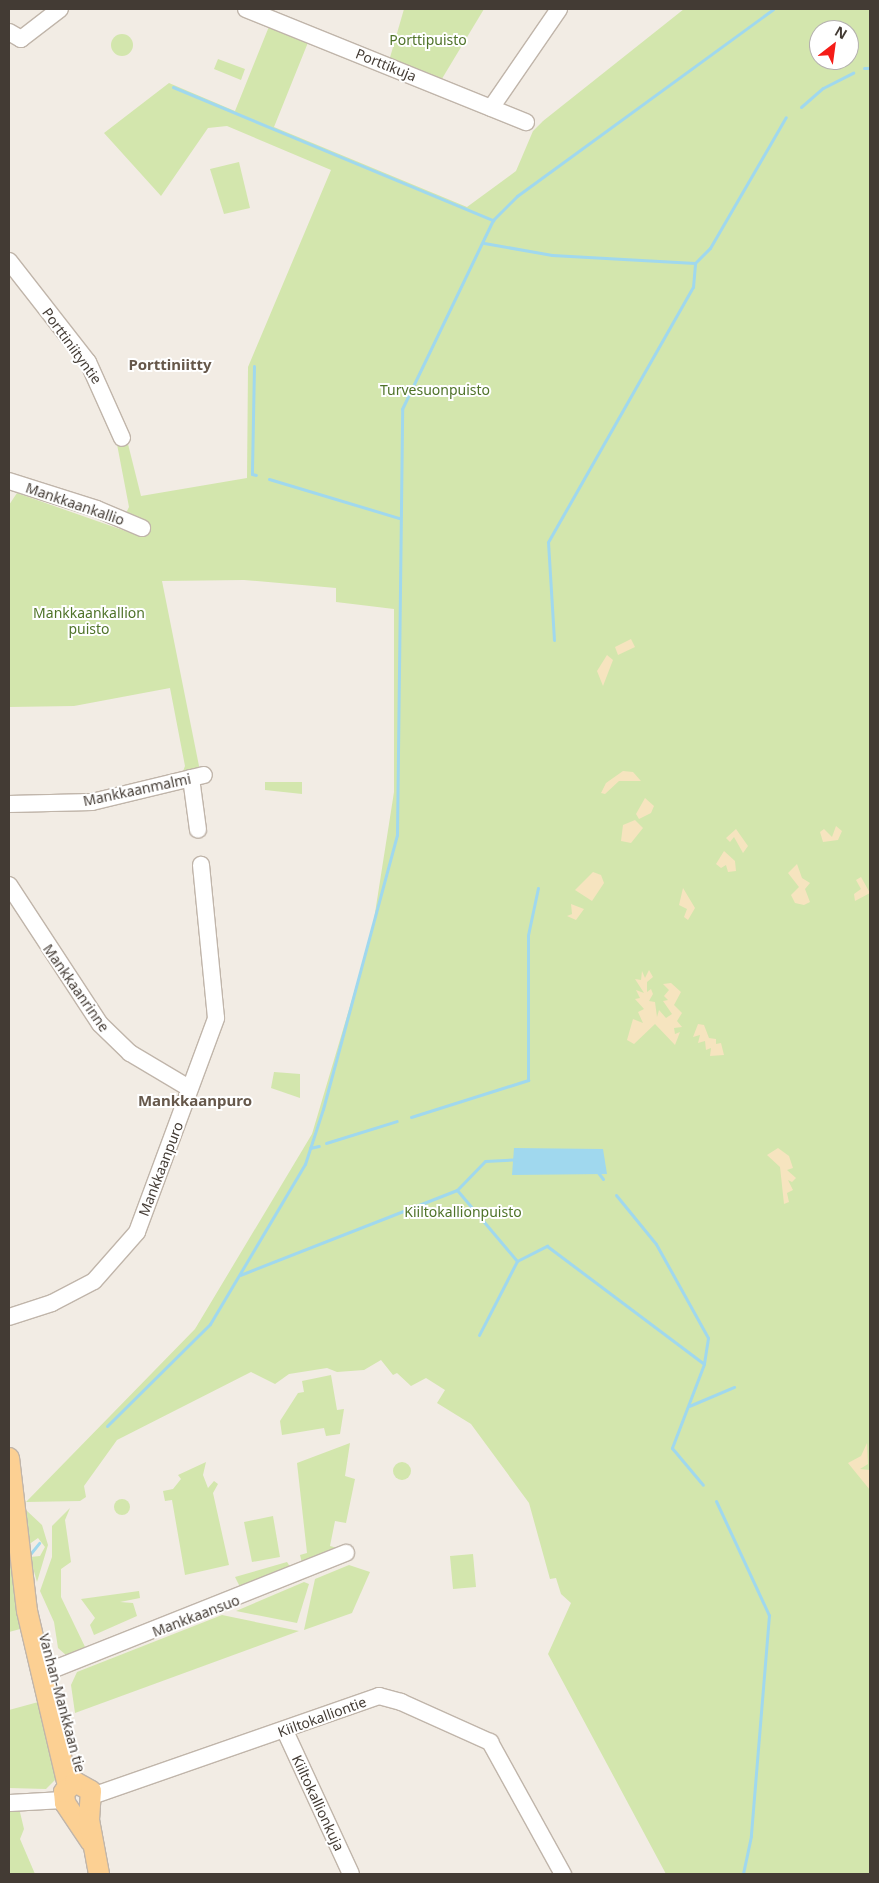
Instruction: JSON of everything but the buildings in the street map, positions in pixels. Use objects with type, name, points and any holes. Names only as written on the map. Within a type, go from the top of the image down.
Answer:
[{"type":"main road","name":"Vanhan-Mankkaan tie","points":[[9,1458],[27,1597],[50,1672],[78,1797],[99,1874]]},
{"type":"street","points":[[13,40],[60,9]]},
{"type":"street","name":"Porttikuja","points":[[246,9],[526,122]]},
{"type":"street","points":[[491,108],[559,9]]},
{"type":"street","name":"Porttiniityntie","points":[[9,261],[88,362],[122,438]]},
{"type":"street","name":"Mankkaankallio","points":[[9,482],[97,509],[142,528]]},
{"type":"street","name":"Mankkaanmalmi","points":[[9,804],[92,802],[198,777],[198,830]]},
{"type":"street","name":"Mankkaanpuro","points":[[9,1317],[52,1303],[94,1281],[130,1244],[216,1018],[202,865]]},
{"type":"street","name":"Mankkaanrinne","points":[[9,885],[100,1024],[130,1053],[189,1088]]},
{"type":"street","name":"Mankkaansuo","points":[[50,1672],[346,1553]]},
{"type":"street","name":"Kiiltokalliontie","points":[[9,1803],[78,1797],[285,1731],[379,1696],[401,1702],[490,1742],[563,1874]]},
{"type":"street","name":"Kiiltokallionkuja","points":[[285,1731],[346,1872]]},
{"type":"green space","name":"Porttipuisto","points":[[404,9],[484,9],[440,82],[389,61]]},
{"type":"green space","points":[[684,9],[870,9],[870,1874],[666,1874],[548,1654],[571,1603],[561,1594],[556,1578],[550,1579],[529,1503],[471,1424],[437,1403],[445,1390],[426,1378],[411,1386],[397,1373],[393,1375],[381,1360],[364,1370],[337,1372],[327,1368],[289,1374],[275,1384],[251,1372],[117,1440],[84,1486],[86,1497],[80,1501],[26,1502],[195,1329],[312,1134],[372,932],[394,792],[394,609],[336,602],[336,588],[244,580],[162,581],[200,771],[182,774],[185,766],[170,688],[74,706],[9,707],[9,505],[17,493],[134,534],[125,515],[129,507],[116,439],[126,436],[141,496],[247,478],[248,367],[331,170],[227,126],[208,128],[161,196],[104,133],[169,83],[235,111],[270,24],[309,40],[274,127],[467,207],[516,171],[533,131]]},
{"type":"green space","points":[[118,34],[126,34],[133,41],[133,49],[126,56],[118,56],[111,49],[111,41]]},
{"type":"green space","points":[[218,59],[245,69],[241,80],[214,69]]},
{"type":"green space","points":[[239,162],[250,208],[224,214],[210,169]]},
{"type":"green space","points":[[265,782],[302,782],[302,794],[265,790]]},
{"type":"green space","points":[[274,1072],[300,1074],[300,1098],[271,1088]]},
{"type":"green space","points":[[331,1375],[337,1410],[344,1409],[340,1434],[326,1436],[324,1428],[282,1435],[280,1421],[298,1393],[304,1392],[302,1381]]},
{"type":"green space","points":[[350,1443],[345,1476],[355,1479],[346,1523],[335,1521],[330,1546],[341,1549],[302,1563],[300,1555],[307,1553],[297,1463]]},
{"type":"green space","points":[[206,1462],[203,1475],[208,1488],[214,1481],[218,1484],[213,1493],[229,1565],[185,1575],[172,1500],[165,1501],[163,1491],[173,1489],[181,1479],[178,1475]]},
{"type":"green space","points":[[398,1462],[406,1462],[411,1467],[409,1478],[398,1480],[393,1475],[393,1467]]},
{"type":"green space","points":[[122,1499],[130,1507],[122,1515],[114,1507]]},
{"type":"green space","points":[[70,1508],[65,1520],[71,1562],[61,1569],[61,1597],[87,1651],[67,1656],[58,1648],[54,1622],[40,1591],[52,1557],[52,1526]]},
{"type":"green space","points":[[26,1510],[42,1525],[48,1545],[37,1582],[30,1557],[40,1556],[45,1547],[38,1538],[28,1545]]},
{"type":"green space","points":[[273,1516],[280,1557],[252,1562],[244,1522]]},
{"type":"green space","points":[[9,1551],[24,1628],[9,1632]]},
{"type":"green space","points":[[473,1554],[476,1587],[453,1589],[450,1556]]},
{"type":"green space","points":[[287,1562],[292,1570],[240,1587],[235,1577]]},
{"type":"green space","points":[[349,1565],[370,1572],[352,1613],[304,1630],[315,1579]]},
{"type":"green space","points":[[304,1582],[309,1584],[297,1623],[236,1611]]},
{"type":"green space","points":[[139,1591],[140,1598],[120,1602],[133,1603],[137,1616],[94,1635],[90,1625],[95,1618],[81,1599]]},
{"type":"green space","points":[[222,1615],[299,1631],[75,1713],[71,1685],[77,1672]]},
{"type":"green space","points":[[42,1701],[57,1778],[46,1789],[9,1788],[9,1710]]},
{"type":"green space","points":[[9,1808],[19,1808],[24,1829],[20,1839],[35,1874],[9,1874]]},
{"type":"sand","points":[[631,639],[635,647],[618,655],[615,647]]},
{"type":"sand","points":[[607,655],[613,660],[603,686],[597,671]]},
{"type":"sand","points":[[623,771],[633,772],[641,781],[619,781],[605,794],[601,793],[606,783]]},
{"type":"sand","points":[[645,798],[654,806],[651,813],[639,819],[636,814]]},
{"type":"sand","points":[[635,820],[643,828],[631,843],[621,841],[623,825]]},
{"type":"sand","points":[[836,826],[842,831],[838,840],[823,842],[820,832],[824,829],[832,837]]},
{"type":"sand","points":[[736,829],[748,846],[743,853],[734,837],[730,842],[726,838]]},
{"type":"sand","points":[[724,851],[735,861],[736,871],[728,872],[726,865],[721,868],[716,864]]},
{"type":"sand","points":[[797,864],[802,878],[810,883],[805,889],[810,902],[804,905],[795,903],[791,895],[799,887],[788,873]]},
{"type":"sand","points":[[593,872],[601,875],[604,883],[592,901],[575,890]]},
{"type":"sand","points":[[861,877],[870,893],[855,901],[854,894],[861,889],[856,880]]},
{"type":"sand","points":[[683,888],[695,908],[688,920],[684,917],[687,909],[679,905]]},
{"type":"sand","points":[[571,904],[584,909],[576,920],[567,916],[572,914]]},
{"type":"sand","points":[[649,970],[653,977],[647,982],[647,992],[651,989],[653,994],[649,1001],[655,1002],[657,1017],[659,1010],[666,1018],[672,1014],[663,1001],[668,1000],[664,996],[669,990],[663,984],[671,983],[681,992],[674,1005],[682,1013],[677,1021],[682,1027],[674,1028],[675,1034],[680,1032],[675,1045],[655,1024],[634,1044],[627,1040],[633,1019],[643,1023],[638,1012],[644,1009],[635,999],[640,998],[636,990],[644,993],[635,979],[641,980],[642,971],[645,978]]},
{"type":"sand","points":[[698,1024],[704,1025],[709,1038],[716,1039],[716,1044],[721,1043],[724,1055],[710,1056],[711,1048],[706,1050],[705,1041],[698,1043],[700,1035],[693,1037]]},
{"type":"sand","points":[[778,1148],[789,1156],[793,1168],[787,1170],[796,1178],[792,1182],[788,1180],[793,1190],[787,1193],[789,1202],[784,1204],[780,1167],[767,1155]]},
{"type":"sand","points":[[867,1443],[868,1464],[860,1469],[870,1470],[870,1490],[848,1463],[861,1456]]},
{"type":"water","points":[[514,1148],[603,1149],[607,1174],[512,1175]]},
{"type":"waterway","points":[[107,1426],[210,1324],[305,1164],[323,1109],[397,835],[402,409],[493,220],[517,196],[773,9]]},
{"type":"waterway","points":[[864,68],[870,68]]},
{"type":"waterway","points":[[801,107],[823,88],[853,73]]},
{"type":"waterway","points":[[173,87],[493,220]]},
{"type":"waterway","points":[[484,243],[552,255],[695,263],[710,248],[786,117]]},
{"type":"waterway","points":[[554,640],[548,542],[693,287],[695,263]]},
{"type":"waterway","points":[[254,366],[252,474],[256,475]]},
{"type":"waterway","points":[[269,479],[399,518]]},
{"type":"waterway","points":[[411,1117],[528,1080],[528,935],[538,888]]},
{"type":"waterway","points":[[326,1143],[397,1121]]},
{"type":"waterway","points":[[310,1148],[319,1146]]},
{"type":"waterway","points":[[240,1275],[457,1190],[485,1161],[518,1159]]},
{"type":"waterway","points":[[597,1171],[603,1179]]},
{"type":"waterway","points":[[457,1190],[517,1261],[479,1335]]},
{"type":"waterway","points":[[616,1195],[656,1244],[708,1338],[704,1364],[672,1448],[703,1485]]},
{"type":"waterway","points":[[517,1261],[547,1246],[704,1364]]},
{"type":"waterway","points":[[689,1406],[734,1387]]},
{"type":"waterway","points":[[716,1501],[769,1615],[751,1836],[743,1874]]},
{"type":"waterway","points":[[31,1553],[39,1543]]},
{"type":"district","name":"Porttiniitty","points":[[170,365]]},
{"type":"district","name":"Mankkaanpuro","points":[[195,1101]]},
{"type":"park label","name":"Turvesuonpuisto","points":[[435,390]]},
{"type":"park label","name":"Mankkaankallion puisto","points":[[89,622]]},
{"type":"park label","name":"Kiiltokallionpuisto","points":[[463,1212]]}]
